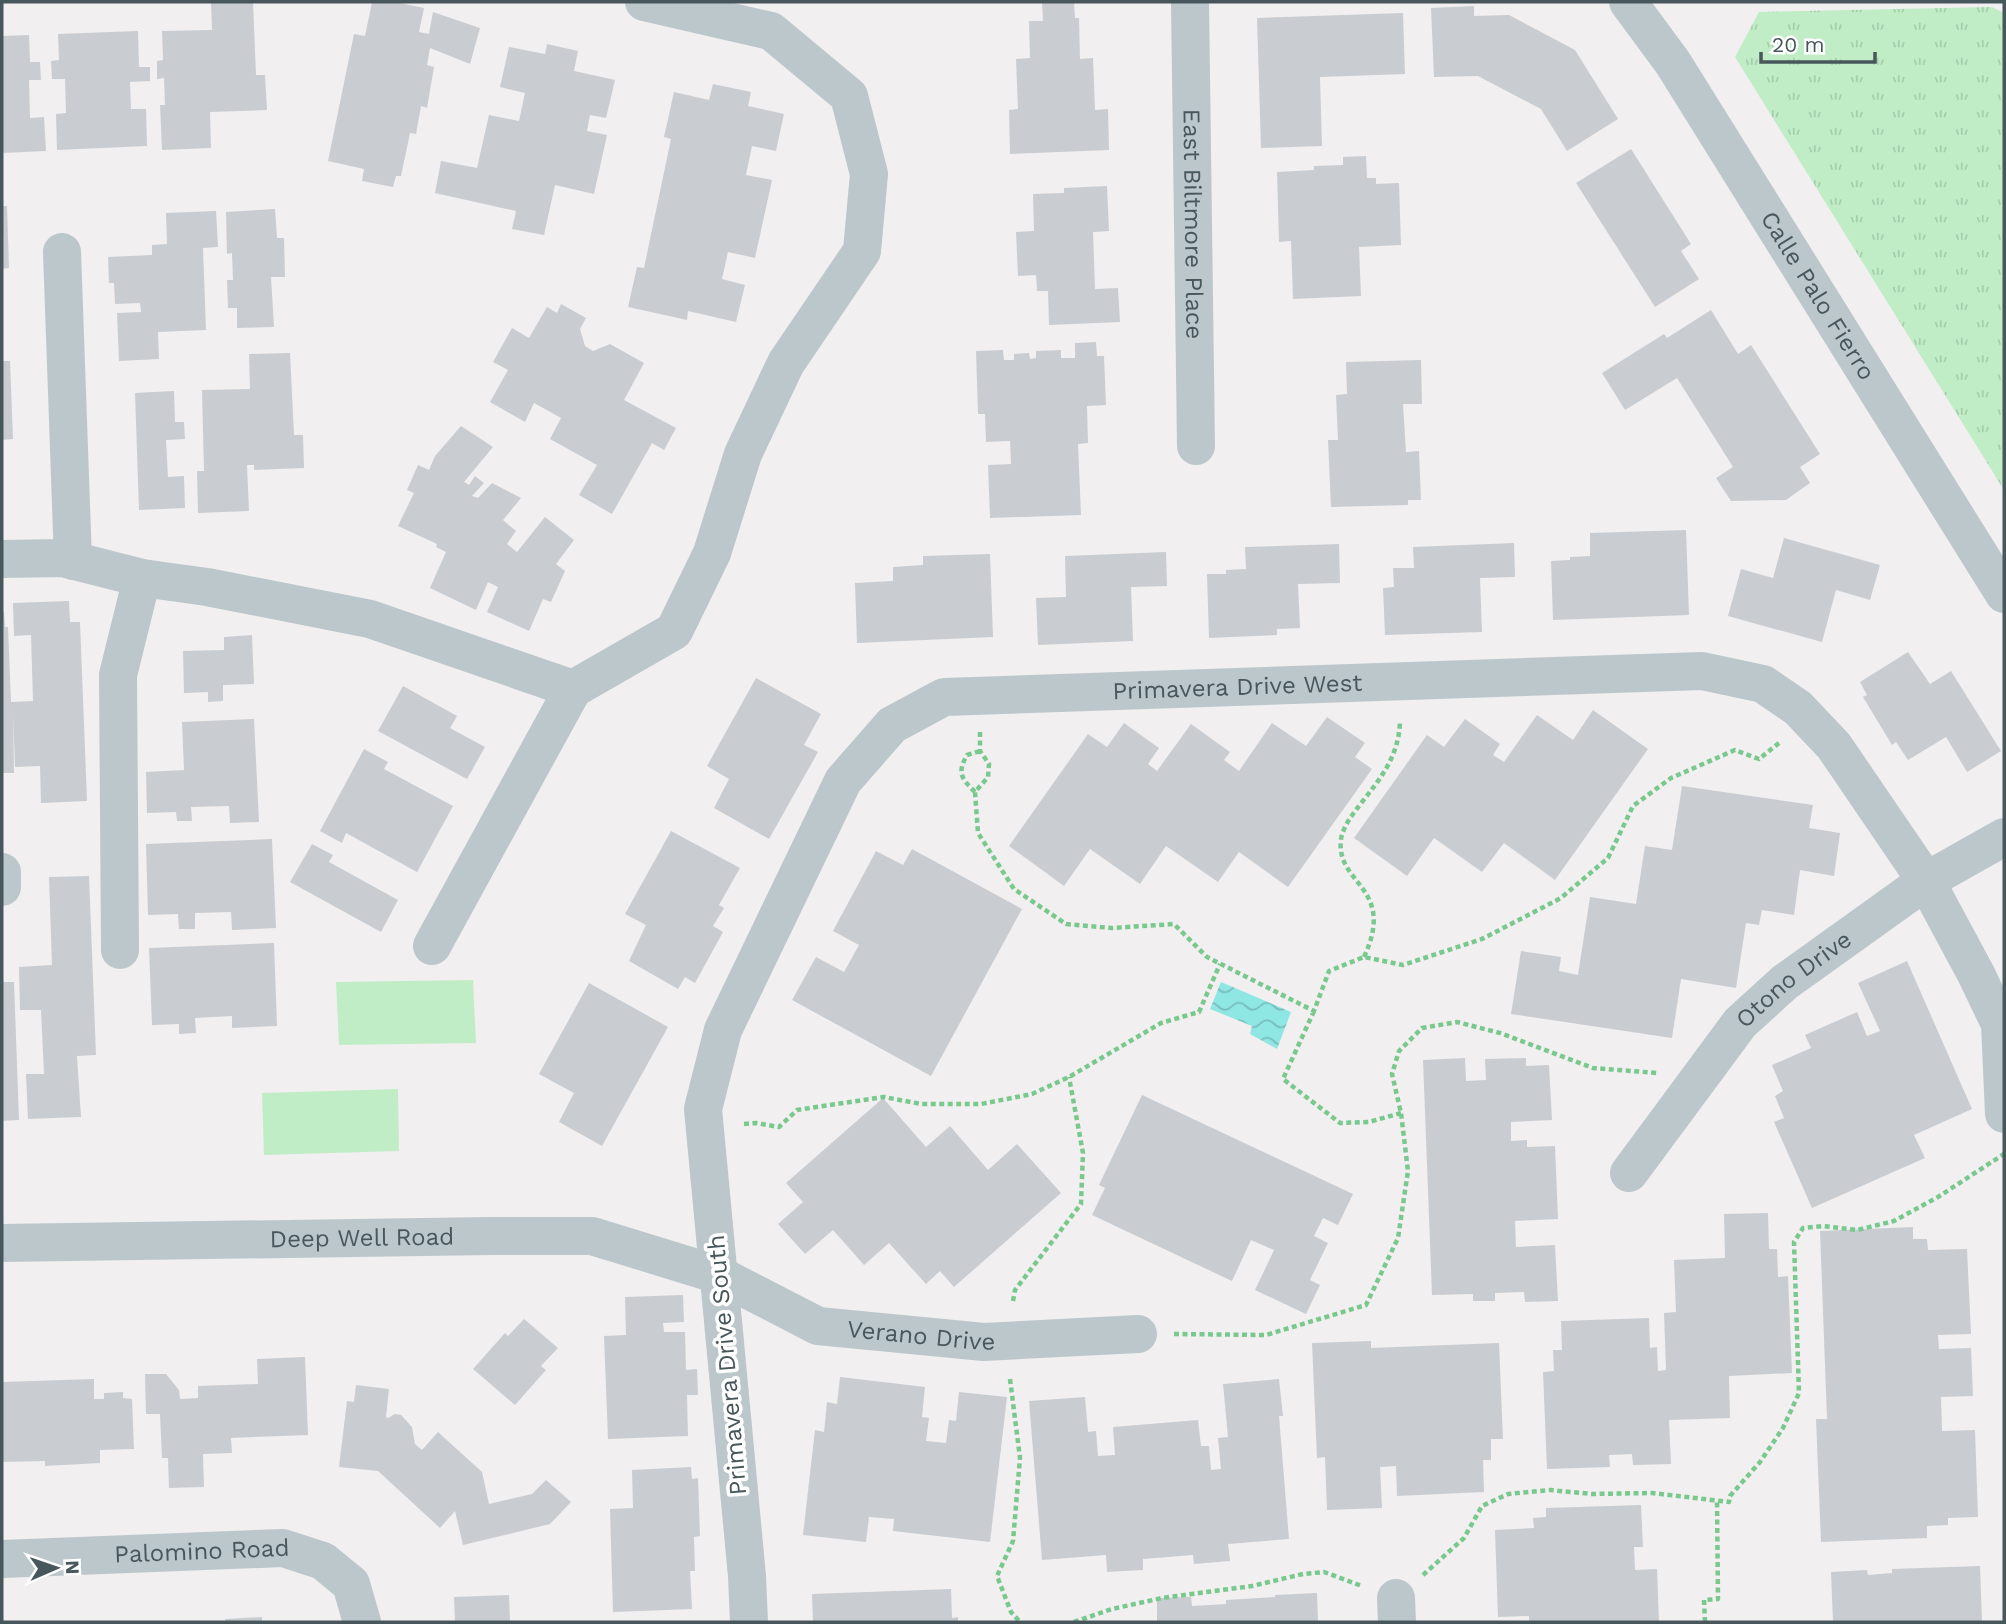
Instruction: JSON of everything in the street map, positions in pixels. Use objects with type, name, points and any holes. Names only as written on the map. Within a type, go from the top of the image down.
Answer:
[{"type":"street","points":[[432,946],[573,689],[674,631],[712,553],[743,454],[786,363],[862,251],[869,174],[849,96],[771,31],[644,2]]},
{"type":"street","name":"East Biltmore Place","points":[[1190,2],[1196,446]]},
{"type":"street","name":"Calle Palo Fierro","points":[[1628,2],[1673,63],[2004,594]]},
{"type":"street","points":[[62,252],[73,561]]},
{"type":"street","points":[[2,559],[63,558],[142,578],[206,587],[370,619],[573,689]]},
{"type":"street","points":[[120,950],[118,675],[142,578]]},
{"type":"street","name":"Primavera Drive West","points":[[704,1118],[723,1030],[843,781],[891,725],[944,697],[1702,671],[1763,684],[1798,708],[1833,746],[1926,881],[2000,1024],[2004,1114]]},
{"type":"street","name":"Otono Drive","points":[[1629,1173],[1740,1023],[1785,982],[1926,881],[2004,837]]},
{"type":"street","points":[[2,872],[2,887]]},
{"type":"street","name":"Primavera Drive South","points":[[704,1118],[749,1622]]},
{"type":"street","name":"Deep Well Road","points":[[2,1243],[592,1237],[719,1275]]},
{"type":"street","name":"Verano Drive","points":[[719,1275],[818,1326],[984,1342],[1138,1334]]},
{"type":"street","name":"Palomino Road","points":[[2,1559],[283,1548],[323,1561],[351,1584],[362,1622]]},
{"type":"path","points":[[1364,957],[1373,938],[1374,920],[1370,900],[1343,863],[1342,836],[1351,817],[1385,774],[1394,755],[1400,737],[1399,682]]},
{"type":"path","points":[[975,792],[988,777],[989,764],[980,751],[981,696]]},
{"type":"path","points":[[1401,1113],[1369,1122],[1340,1122],[1283,1079],[1329,971],[1364,957],[1403,965],[1482,939],[1561,898],[1608,858],[1633,806],[1671,778],[1735,750],[1759,759],[1813,724]]},
{"type":"path","points":[[980,751],[967,755],[961,766],[962,780],[975,792],[978,832],[1014,889],[1066,924],[1112,928],[1174,924],[1207,957],[1314,1011]]},
{"type":"path","points":[[704,1118],[779,1127],[797,1110],[884,1097],[921,1104],[981,1104],[1032,1094],[1069,1077],[1161,1023],[1199,1012],[1220,964]]},
{"type":"path","points":[[1138,1334],[1266,1335],[1366,1305],[1398,1238],[1408,1171],[1401,1113],[1392,1074],[1399,1051],[1422,1028],[1457,1022],[1500,1033],[1592,1068],[1651,1071],[1695,1085]]},
{"type":"path","points":[[1074,1622],[1112,1609],[1162,1598],[1252,1586],[1324,1572],[1396,1610],[1464,1538],[1482,1506],[1508,1494],[1550,1490],[1592,1494],[1652,1493],[1729,1502],[1730,1496],[1760,1462],[1783,1428],[1799,1393],[1794,1242],[1803,1227],[1823,1226],[1857,1230],[1895,1221],[2004,1154]]},
{"type":"path","points":[[1705,1622],[1704,1600],[1718,1599],[1717,1501]]},
{"type":"green space","points":[[1992,7],[2004,13],[2004,490],[1735,57],[1759,12]]},
{"type":"green space","points":[[473,980],[476,1043],[339,1045],[336,982]]},
{"type":"green space","points":[[398,1089],[399,1151],[264,1155],[262,1093]]},
{"type":"water","points":[[1221,982],[1291,1012],[1277,1049],[1250,1034],[1252,1026],[1210,1009]]},
{"type":"building","points":[[211,2],[253,2],[256,75],[265,75],[267,110],[210,112],[211,148],[162,150],[160,105],[165,105],[164,78],[157,79],[157,61],[163,60],[162,31],[212,30]]},
{"type":"building","points":[[372,2],[395,2],[424,8],[419,32],[429,34],[433,12],[480,28],[470,64],[430,48],[427,65],[434,67],[427,108],[421,106],[416,134],[410,133],[401,176],[396,176],[393,187],[362,181],[364,169],[328,161],[354,34],[365,36]]},
{"type":"building","points":[[1042,2],[1074,2],[1075,18],[1079,18],[1080,59],[1093,58],[1095,110],[1108,109],[1109,150],[1010,154],[1009,110],[1018,109],[1016,59],[1030,58],[1029,21],[1043,21]]},
{"type":"building","points":[[1474,6],[1474,16],[1509,15],[1575,50],[1618,119],[1567,151],[1541,109],[1478,76],[1434,77],[1431,8]]},
{"type":"building","points":[[1403,13],[1405,74],[1320,77],[1322,146],[1261,148],[1257,18]]},
{"type":"building","points":[[138,31],[139,67],[150,67],[150,81],[130,82],[131,109],[146,109],[147,146],[57,150],[56,114],[66,113],[65,79],[52,79],[51,61],[59,60],[58,34]]},
{"type":"building","points":[[29,35],[30,62],[40,62],[41,80],[29,80],[30,118],[44,117],[46,151],[2,153],[2,36]]},
{"type":"building","points":[[547,44],[578,51],[574,71],[615,80],[606,118],[590,115],[587,131],[607,135],[594,194],[555,185],[544,235],[512,229],[516,211],[435,193],[441,161],[477,168],[489,115],[519,121],[525,93],[500,87],[509,47],[545,54]]},
{"type":"building","points":[[713,84],[751,92],[748,106],[784,114],[776,151],[752,146],[746,175],[772,180],[755,258],[728,252],[722,279],[745,285],[736,322],[688,311],[687,320],[628,307],[637,267],[644,268],[671,139],[664,137],[674,92],[709,100]]},
{"type":"building","points":[[1631,149],[1691,244],[1681,251],[1699,279],[1655,307],[1576,183]]},
{"type":"building","points":[[1366,156],[1367,178],[1376,178],[1376,184],[1399,183],[1401,245],[1359,247],[1361,296],[1293,299],[1291,241],[1279,242],[1277,172],[1343,165],[1343,157]]},
{"type":"building","points":[[1107,186],[1109,231],[1093,232],[1095,289],[1118,288],[1120,322],[1049,325],[1048,291],[1037,291],[1036,275],[1018,276],[1016,232],[1034,231],[1033,194],[1064,193],[1064,188]]},
{"type":"building","points":[[2,206],[7,206],[9,268],[2,269]]},
{"type":"building","points":[[275,209],[277,238],[284,238],[285,277],[271,277],[274,327],[237,328],[237,308],[228,308],[227,280],[233,280],[232,253],[227,254],[226,212]]},
{"type":"building","points":[[216,211],[218,247],[203,248],[206,330],[158,332],[159,359],[119,361],[117,313],[141,312],[140,303],[115,304],[114,283],[109,283],[108,257],[152,255],[152,245],[167,244],[166,213]]},
{"type":"building","points":[[561,304],[586,318],[580,329],[585,346],[593,351],[610,344],[644,363],[624,400],[676,428],[664,450],[652,443],[612,514],[579,495],[597,465],[550,439],[561,418],[534,403],[525,422],[490,402],[508,370],[493,362],[512,328],[529,338],[547,307],[557,313]]},
{"type":"building","points":[[1711,310],[1738,354],[1751,345],[1820,454],[1800,467],[1810,483],[1786,500],[1731,501],[1716,478],[1733,467],[1677,378],[1625,410],[1602,373],[1664,334],[1667,338]]},
{"type":"building","points":[[1096,342],[1097,356],[1104,356],[1106,405],[1087,406],[1088,443],[1078,444],[1081,515],[990,518],[988,465],[1011,464],[1010,441],[986,442],[985,414],[978,414],[976,351],[1003,350],[1004,360],[1014,360],[1014,354],[1029,353],[1030,359],[1036,358],[1036,351],[1061,350],[1061,358],[1075,358],[1075,343]]},
{"type":"building","points":[[290,353],[294,435],[303,435],[304,468],[254,470],[254,465],[247,465],[249,511],[198,513],[197,471],[204,471],[202,390],[250,389],[249,354]]},
{"type":"building","points":[[1421,360],[1422,404],[1403,404],[1406,452],[1419,451],[1421,500],[1408,500],[1408,505],[1331,507],[1328,440],[1338,440],[1336,395],[1347,394],[1346,362]]},
{"type":"building","points":[[2,361],[10,361],[13,439],[2,440]]},
{"type":"building","points":[[174,391],[175,422],[184,422],[185,439],[166,440],[168,477],[184,476],[185,508],[139,510],[135,393]]},
{"type":"building","points":[[461,426],[493,447],[464,482],[469,485],[475,476],[484,483],[472,496],[478,498],[492,483],[521,498],[503,520],[516,531],[507,544],[517,552],[545,517],[574,540],[556,564],[565,571],[551,602],[543,599],[529,631],[487,612],[498,587],[488,582],[476,610],[430,588],[446,552],[436,547],[437,544],[398,526],[414,493],[407,490],[418,465],[429,470],[435,456]]},
{"type":"building","points":[[1686,530],[1689,615],[1553,620],[1551,561],[1590,556],[1590,533]]},
{"type":"building","points":[[1784,538],[1880,565],[1870,600],[1836,590],[1822,642],[1728,616],[1741,569],[1773,578]]},
{"type":"building","points":[[1514,543],[1515,577],[1480,578],[1482,632],[1385,635],[1383,588],[1394,587],[1393,568],[1414,568],[1413,547]]},
{"type":"building","points":[[1339,544],[1340,583],[1298,584],[1300,628],[1277,629],[1277,635],[1209,638],[1207,574],[1226,574],[1226,570],[1246,569],[1245,547]]},
{"type":"building","points":[[1166,552],[1167,586],[1131,587],[1133,641],[1038,645],[1036,598],[1066,597],[1065,556]]},
{"type":"building","points":[[990,554],[993,637],[857,643],[855,583],[893,581],[893,567],[923,565],[923,556]]},
{"type":"building","points":[[69,601],[70,622],[80,622],[87,801],[41,803],[40,766],[15,767],[13,715],[14,773],[2,773],[2,612],[5,627],[8,627],[11,702],[33,701],[31,635],[14,636],[13,603]]},
{"type":"building","points":[[252,635],[254,684],[223,685],[223,701],[208,702],[208,692],[184,693],[183,651],[224,650],[224,637]]},
{"type":"building","points":[[1908,652],[1930,684],[1951,671],[2001,751],[1967,772],[1946,737],[1908,760],[1896,742],[1892,745],[1863,697],[1867,695],[1860,682]]},
{"type":"building","points":[[756,678],[821,714],[804,745],[818,752],[769,839],[714,808],[729,779],[707,766]]},
{"type":"building","points":[[403,686],[457,716],[450,728],[485,747],[467,779],[378,731]]},
{"type":"building","points":[[1593,710],[1648,749],[1555,880],[1504,843],[1482,872],[1434,838],[1407,876],[1354,838],[1427,735],[1444,747],[1465,719],[1500,744],[1493,755],[1504,762],[1537,715],[1573,740]]},
{"type":"building","points":[[1327,717],[1365,743],[1355,757],[1372,769],[1288,887],[1239,852],[1218,882],[1166,846],[1140,884],[1090,849],[1064,886],[1009,846],[1088,734],[1107,747],[1124,723],[1159,748],[1148,764],[1157,771],[1191,724],[1230,752],[1224,760],[1239,771],[1272,723],[1306,746]]},
{"type":"building","points":[[254,719],[259,822],[230,823],[229,806],[191,807],[192,821],[177,821],[176,812],[147,813],[146,772],[184,770],[182,722]]},
{"type":"building","points":[[364,749],[388,762],[384,769],[453,806],[417,872],[346,833],[342,843],[320,831]]},
{"type":"building","points":[[1682,786],[1813,805],[1809,828],[1840,833],[1834,876],[1800,870],[1794,915],[1762,910],[1759,925],[1746,923],[1736,988],[1681,979],[1672,1038],[1511,1014],[1521,951],[1561,957],[1559,971],[1578,975],[1590,897],[1636,904],[1645,846],[1672,850]]},
{"type":"building","points":[[671,831],[740,868],[719,905],[724,908],[713,926],[723,932],[695,983],[685,977],[678,989],[629,961],[646,925],[625,914]]},
{"type":"building","points":[[272,839],[276,928],[232,930],[231,912],[195,913],[195,929],[179,929],[178,914],[148,915],[146,844]]},
{"type":"building","points":[[312,844],[333,855],[329,862],[398,900],[381,932],[290,882]]},
{"type":"building","points":[[912,849],[1022,909],[931,1076],[792,1000],[816,957],[844,972],[859,945],[833,931],[876,851],[903,865]]},
{"type":"building","points":[[89,876],[96,1055],[77,1056],[81,1117],[28,1119],[26,1074],[44,1074],[41,1010],[20,1010],[19,967],[52,965],[49,877]]},
{"type":"building","points":[[274,943],[277,1026],[232,1028],[232,1016],[195,1018],[196,1033],[179,1034],[179,1024],[152,1025],[149,948]]},
{"type":"building","points":[[1907,961],[1972,1109],[1914,1135],[1925,1158],[1812,1208],[1774,1122],[1784,1118],[1775,1096],[1783,1091],[1772,1065],[1811,1048],[1805,1035],[1857,1012],[1867,1036],[1880,1031],[1858,983]]},
{"type":"building","points":[[2,982],[14,982],[19,1120],[2,1121]]},
{"type":"building","points":[[589,983],[668,1027],[602,1146],[559,1122],[574,1093],[539,1074]]},
{"type":"building","points":[[1465,1058],[1466,1081],[1486,1080],[1485,1059],[1526,1058],[1526,1066],[1549,1065],[1552,1120],[1511,1122],[1511,1141],[1527,1140],[1527,1147],[1555,1146],[1558,1219],[1515,1221],[1516,1247],[1555,1245],[1558,1301],[1525,1302],[1524,1292],[1495,1293],[1495,1301],[1473,1301],[1473,1294],[1432,1295],[1423,1060]]},
{"type":"building","points":[[1142,1095],[1353,1194],[1338,1225],[1323,1218],[1314,1236],[1328,1243],[1310,1280],[1320,1285],[1306,1314],[1255,1290],[1274,1250],[1251,1240],[1232,1281],[1092,1215],[1105,1188],[1099,1185]]},
{"type":"building","points":[[883,1098],[926,1147],[950,1126],[988,1170],[1017,1144],[1061,1193],[954,1287],[940,1271],[926,1284],[889,1243],[864,1265],[833,1230],[805,1254],[778,1224],[803,1202],[786,1183]]},
{"type":"building","points":[[1768,1213],[1769,1249],[1777,1249],[1778,1277],[1788,1276],[1792,1373],[1729,1376],[1730,1418],[1669,1420],[1671,1464],[1633,1465],[1632,1454],[1609,1455],[1610,1467],[1547,1469],[1543,1372],[1554,1371],[1553,1350],[1562,1350],[1561,1321],[1649,1318],[1650,1348],[1657,1347],[1658,1371],[1666,1370],[1664,1313],[1676,1312],[1674,1260],[1725,1258],[1724,1214]]},
{"type":"building","points":[[1913,1227],[1913,1239],[1927,1239],[1928,1250],[1967,1249],[1971,1334],[1938,1335],[1939,1349],[1971,1348],[1973,1396],[1941,1397],[1942,1431],[1975,1430],[1978,1517],[1948,1518],[1948,1525],[1927,1526],[1927,1538],[1821,1542],[1816,1419],[1827,1419],[1820,1231]]},
{"type":"building","points":[[683,1295],[684,1322],[663,1323],[664,1332],[685,1332],[686,1370],[697,1369],[698,1395],[687,1395],[688,1436],[608,1439],[604,1336],[626,1335],[625,1297]]},
{"type":"building","points":[[524,1319],[558,1348],[541,1366],[546,1370],[515,1405],[473,1369],[505,1333],[508,1336]]},
{"type":"building","points":[[1371,1341],[1371,1348],[1499,1343],[1503,1439],[1491,1439],[1491,1460],[1483,1460],[1484,1492],[1397,1496],[1396,1466],[1380,1467],[1382,1508],[1327,1510],[1325,1457],[1317,1458],[1312,1343]]},
{"type":"building","points":[[305,1357],[308,1435],[231,1438],[232,1453],[203,1454],[204,1487],[169,1488],[168,1458],[162,1458],[160,1414],[146,1414],[145,1374],[166,1374],[179,1390],[180,1399],[198,1398],[198,1386],[258,1384],[257,1359]]},
{"type":"building","points":[[840,1377],[925,1387],[922,1417],[929,1418],[926,1441],[946,1443],[949,1420],[956,1421],[959,1392],[1007,1397],[990,1542],[893,1531],[894,1519],[869,1517],[866,1542],[803,1535],[815,1430],[824,1432],[827,1402],[837,1404]]},
{"type":"building","points":[[94,1379],[94,1399],[104,1399],[104,1393],[123,1392],[123,1398],[132,1399],[134,1449],[100,1450],[100,1463],[45,1466],[45,1461],[2,1462],[2,1382]]},
{"type":"building","points":[[1279,1379],[1283,1416],[1279,1416],[1289,1539],[1228,1544],[1230,1561],[1194,1564],[1193,1555],[1143,1559],[1143,1570],[1107,1572],[1106,1555],[1042,1560],[1029,1401],[1085,1397],[1088,1432],[1096,1431],[1098,1456],[1115,1455],[1113,1427],[1198,1420],[1201,1446],[1209,1446],[1211,1470],[1221,1469],[1218,1438],[1228,1437],[1223,1384]]},
{"type":"building","points":[[356,1385],[389,1389],[386,1417],[401,1415],[412,1427],[415,1444],[422,1450],[438,1432],[482,1472],[489,1504],[532,1494],[546,1480],[571,1502],[550,1524],[463,1545],[455,1511],[440,1528],[378,1471],[339,1467],[347,1401],[354,1402]]},
{"type":"building","points":[[691,1467],[692,1479],[698,1478],[700,1536],[694,1537],[695,1571],[690,1571],[692,1609],[613,1612],[610,1509],[633,1508],[632,1470]]},
{"type":"building","points":[[1641,1505],[1643,1547],[1634,1547],[1635,1570],[1657,1569],[1659,1622],[1529,1622],[1529,1616],[1498,1617],[1495,1530],[1534,1528],[1533,1518],[1546,1517],[1546,1508]]},
{"type":"building","points":[[1980,1566],[1982,1622],[1833,1622],[1831,1572],[1867,1570],[1868,1575],[1892,1573],[1892,1569]]},
{"type":"building","points":[[951,1589],[952,1618],[958,1617],[958,1622],[813,1622],[812,1594]]},
{"type":"building","points":[[1317,1593],[1318,1622],[1157,1622],[1157,1598],[1191,1597],[1192,1606],[1226,1604],[1226,1600]]},
{"type":"building","points":[[509,1595],[510,1622],[455,1622],[454,1597]]},
{"type":"building","points":[[262,1617],[262,1622],[225,1622],[225,1619]]}]
